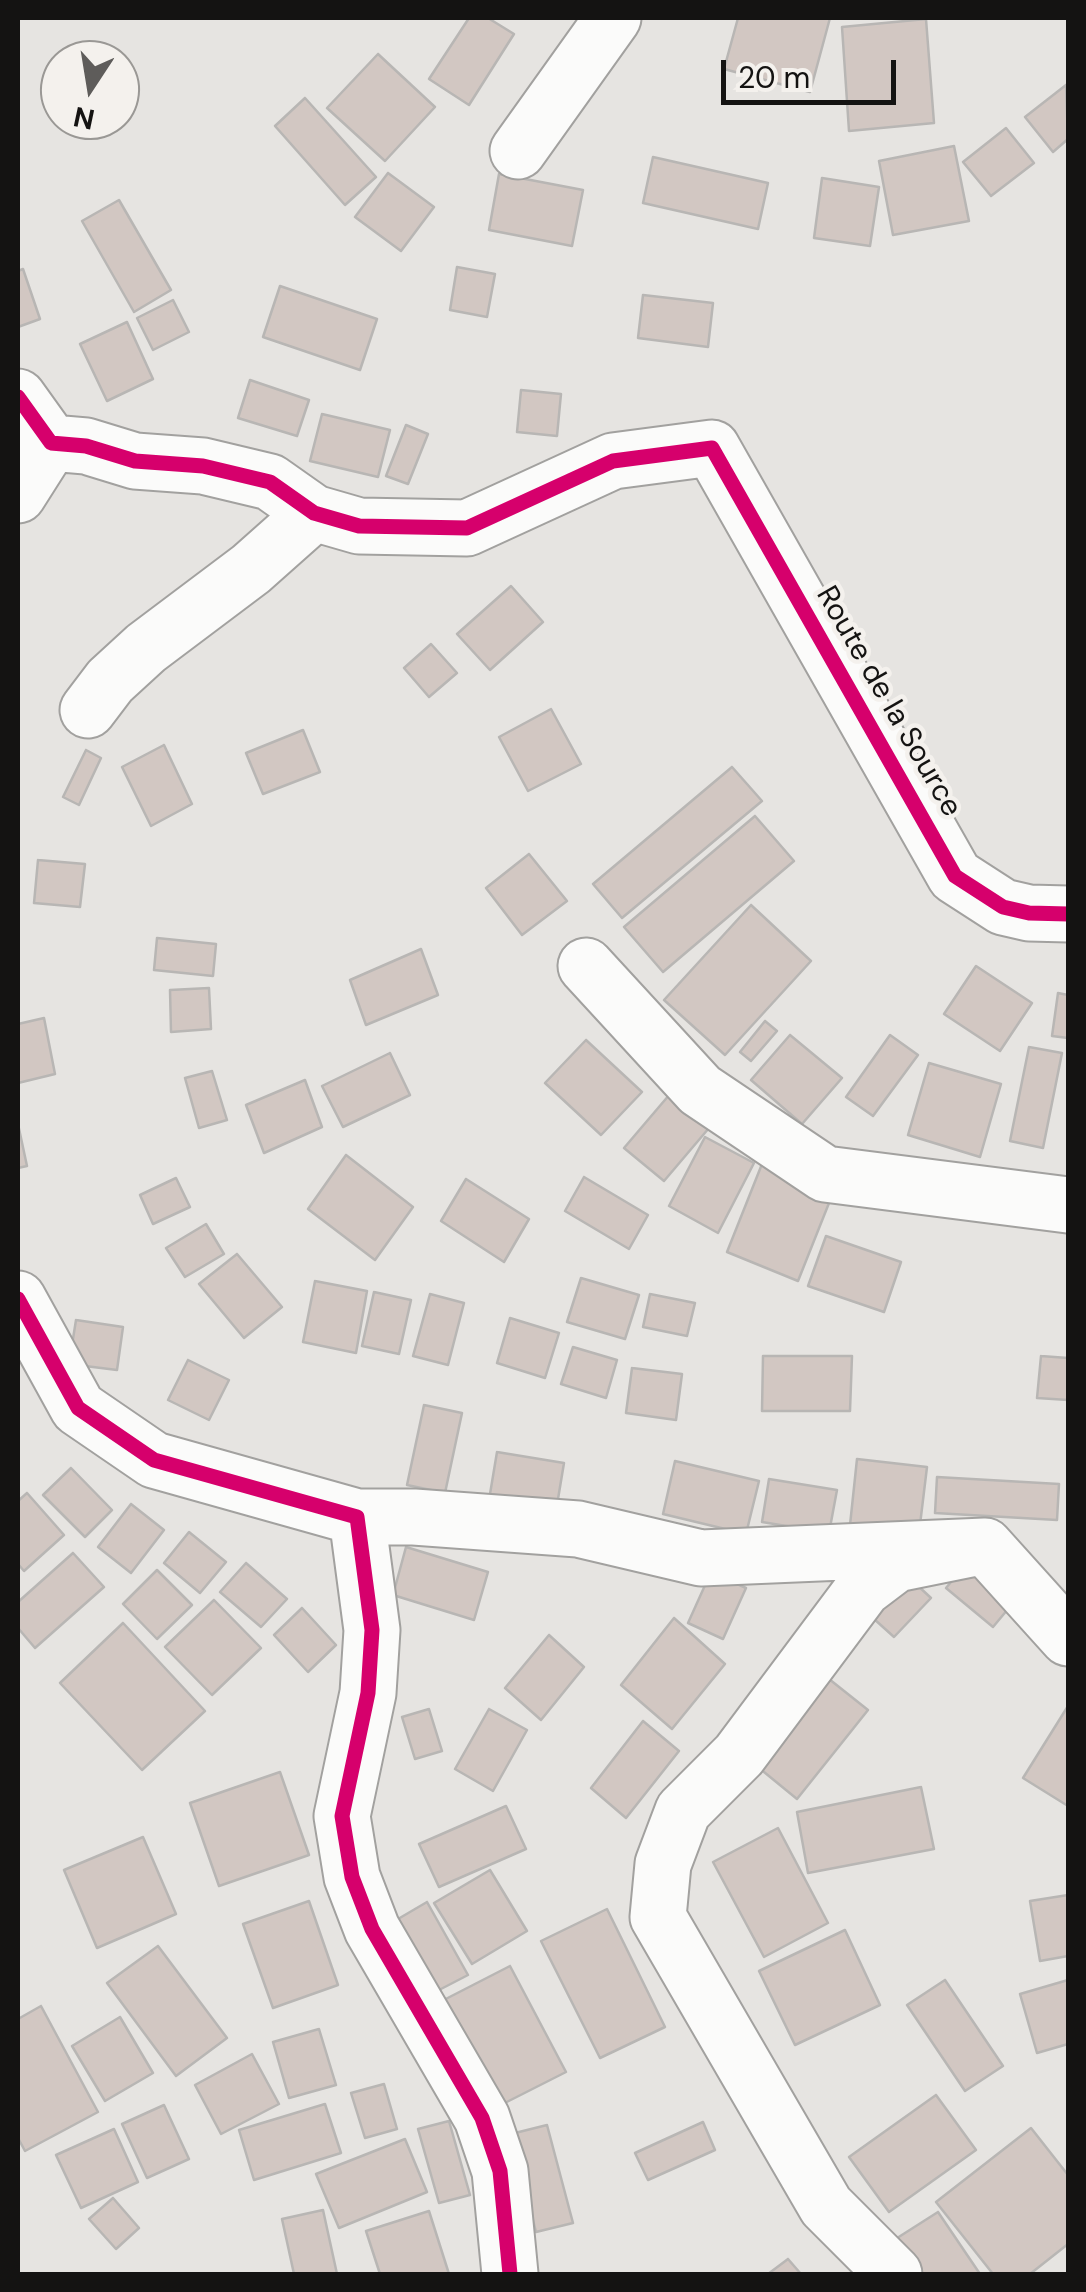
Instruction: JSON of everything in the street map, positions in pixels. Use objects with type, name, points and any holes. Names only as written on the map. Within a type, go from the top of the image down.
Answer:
[{"type":"street","points":[[518,151],[613,18]]},
{"type":"street","points":[[18,397],[51,442],[86,446],[135,460],[203,466],[270,482],[314,514],[251,569],[146,648],[110,681],[88,710]]},
{"type":"street","points":[[18,495],[51,442]]},
{"type":"street","name":"Route de la Source","points":[[314,514],[359,526],[468,528],[613,462],[712,448],[955,876],[1003,907],[1029,914],[1068,914]]},
{"type":"street","points":[[586,966],[700,1090],[825,1174],[1068,1205]]},
{"type":"street","points":[[18,1299],[78,1408],[154,1460],[357,1517],[414,1517],[578,1529],[702,1558],[985,1546]]},
{"type":"street","points":[[357,1517],[372,1630],[368,1692],[342,1816],[352,1877],[372,1929],[482,2118],[500,2170],[503,2272]]},
{"type":"street","points":[[985,1546],[1068,1638]]},
{"type":"street","points":[[894,2274],[826,2206],[658,1916],[663,1864],[683,1811],[740,1754],[863,1589],[896,1564],[985,1546]]},
{"type":"building","points":[[469,18],[488,18],[514,34],[469,105],[429,79]]},
{"type":"building","points":[[738,18],[830,18],[810,92],[724,69]]},
{"type":"building","points":[[926,19],[934,123],[849,131],[842,27]]},
{"type":"building","points":[[378,54],[435,107],[385,161],[327,108]]},
{"type":"building","points":[[1066,85],[1068,139],[1053,152],[1025,117]]},
{"type":"building","points":[[305,98],[376,177],[345,205],[275,126]]},
{"type":"building","points":[[1006,128],[1034,163],[991,196],[963,162]]},
{"type":"building","points":[[954,146],[969,221],[893,235],[879,161]]},
{"type":"building","points":[[653,157],[768,183],[758,229],[643,203]]},
{"type":"building","points":[[388,173],[434,207],[401,251],[355,217]]},
{"type":"building","points":[[499,174],[583,190],[572,246],[489,230]]},
{"type":"building","points":[[822,178],[879,187],[870,246],[814,238]]},
{"type":"building","points":[[119,200],[171,290],[134,312],[82,221]]},
{"type":"building","points":[[457,267],[495,274],[487,317],[450,310]]},
{"type":"building","points":[[23,269],[40,319],[18,327],[18,271]]},
{"type":"building","points":[[280,286],[377,319],[360,370],[263,337]]},
{"type":"building","points":[[643,295],[713,303],[708,347],[638,338]]},
{"type":"building","points":[[173,300],[189,332],[153,350],[137,318]]},
{"type":"building","points":[[127,322],[153,379],[107,401],[80,344]]},
{"type":"building","points":[[250,380],[309,400],[297,436],[238,418]]},
{"type":"building","points":[[521,390],[561,394],[557,436],[517,432]]},
{"type":"building","points":[[322,414],[390,430],[378,477],[310,461]]},
{"type":"building","points":[[406,425],[428,434],[408,484],[386,476]]},
{"type":"building","points":[[511,586],[543,622],[490,670],[457,634]]},
{"type":"building","points":[[431,644],[457,673],[429,697],[404,668]]},
{"type":"building","points":[[551,709],[581,764],[528,791],[499,737]]},
{"type":"building","points":[[303,730],[320,772],[263,794],[246,753]]},
{"type":"building","points":[[164,745],[192,804],[151,826],[122,767]]},
{"type":"building","points":[[86,750],[101,758],[79,805],[63,797]]},
{"type":"building","points":[[732,767],[762,801],[622,918],[593,884]]},
{"type":"building","points":[[755,816],[794,861],[663,972],[624,927]]},
{"type":"building","points":[[529,854],[567,901],[522,935],[486,888]]},
{"type":"building","points":[[38,860],[85,864],[80,907],[34,903]]},
{"type":"building","points":[[751,905],[811,961],[725,1055],[664,1000]]},
{"type":"building","points":[[157,938],[216,944],[213,976],[154,970]]},
{"type":"building","points":[[421,949],[438,995],[366,1025],[350,980]]},
{"type":"building","points":[[976,966],[1032,1003],[1000,1051],[944,1014]]},
{"type":"building","points":[[209,988],[211,1029],[171,1032],[170,990]]},
{"type":"building","points":[[1058,993],[1068,995],[1068,1038],[1052,1036]]},
{"type":"building","points":[[44,1018],[55,1074],[18,1083],[18,1024]]},
{"type":"building","points":[[765,1021],[777,1031],[751,1061],[740,1052]]},
{"type":"building","points":[[790,1035],[842,1078],[802,1124],[751,1080]]},
{"type":"building","points":[[890,1035],[918,1055],[873,1116],[846,1097]]},
{"type":"building","points":[[586,1040],[642,1092],[601,1135],[545,1083]]},
{"type":"building","points":[[1029,1047],[1062,1053],[1043,1148],[1010,1141]]},
{"type":"building","points":[[390,1053],[410,1095],[343,1127],[322,1086]]},
{"type":"building","points":[[929,1063],[1001,1084],[980,1157],[908,1135]]},
{"type":"building","points":[[212,1071],[227,1120],[199,1128],[185,1078]]},
{"type":"building","points":[[305,1080],[322,1127],[264,1153],[246,1105]]},
{"type":"building","points":[[670,1094],[709,1128],[664,1181],[624,1148]]},
{"type":"building","points":[[18,1124],[27,1166],[18,1168]]},
{"type":"building","points":[[705,1137],[754,1163],[718,1233],[669,1206]]},
{"type":"building","points":[[346,1155],[413,1207],[375,1260],[308,1209]]},
{"type":"building","points":[[762,1164],[833,1193],[798,1281],[727,1252]]},
{"type":"building","points":[[584,1177],[648,1215],[629,1249],[565,1211]]},
{"type":"building","points":[[176,1178],[190,1207],[153,1224],[140,1195]]},
{"type":"building","points":[[466,1179],[529,1219],[504,1262],[441,1221]]},
{"type":"building","points":[[206,1224],[224,1254],[185,1277],[166,1248]]},
{"type":"building","points":[[826,1236],[901,1262],[884,1312],[808,1286]]},
{"type":"building","points":[[237,1254],[282,1307],[244,1338],[199,1284]]},
{"type":"building","points":[[581,1278],[639,1295],[625,1339],[567,1322]]},
{"type":"building","points":[[315,1281],[367,1291],[356,1353],[303,1342]]},
{"type":"building","points":[[374,1292],[411,1300],[399,1354],[362,1346]]},
{"type":"building","points":[[430,1294],[464,1303],[448,1365],[413,1356]]},
{"type":"building","points":[[650,1294],[695,1303],[687,1336],[643,1327]]},
{"type":"building","points":[[510,1318],[559,1333],[545,1378],[497,1363]]},
{"type":"building","points":[[76,1320],[123,1327],[117,1370],[69,1364]]},
{"type":"building","points":[[573,1347],[617,1360],[606,1398],[561,1384]]},
{"type":"building","points":[[763,1356],[852,1356],[850,1411],[762,1411]]},
{"type":"building","points":[[1041,1356],[1068,1358],[1068,1400],[1037,1398]]},
{"type":"building","points":[[188,1360],[229,1380],[209,1420],[168,1400]]},
{"type":"building","points":[[632,1368],[682,1374],[676,1420],[626,1413]]},
{"type":"building","points":[[424,1405],[462,1413],[445,1493],[407,1485]]},
{"type":"building","points":[[497,1452],[564,1463],[557,1505],[490,1494]]},
{"type":"building","points":[[857,1459],[927,1467],[919,1533],[850,1525]]},
{"type":"building","points":[[675,1461],[759,1481],[746,1534],[663,1514]]},
{"type":"building","points":[[71,1468],[112,1510],[85,1537],[43,1495]]},
{"type":"building","points":[[937,1477],[1059,1484],[1057,1520],[935,1513]]},
{"type":"building","points":[[769,1479],[837,1490],[829,1533],[762,1522]]},
{"type":"building","points":[[27,1493],[64,1535],[24,1571],[18,1564],[18,1501]]},
{"type":"building","points":[[131,1504],[164,1530],[131,1573],[98,1547]]},
{"type":"building","points":[[189,1532],[226,1562],[200,1593],[164,1563]]},
{"type":"building","points":[[406,1547],[488,1572],[474,1620],[393,1595]]},
{"type":"building","points":[[976,1552],[1023,1591],[993,1627],[946,1588]]},
{"type":"building","points":[[73,1553],[104,1587],[35,1648],[18,1628],[18,1602]]},
{"type":"building","points":[[246,1563],[287,1599],[261,1627],[220,1592]]},
{"type":"building","points":[[900,1569],[931,1598],[894,1637],[863,1609]]},
{"type":"building","points":[[157,1570],[192,1605],[157,1639],[123,1604]]},
{"type":"building","points":[[711,1572],[746,1588],[723,1639],[688,1623]]},
{"type":"building","points":[[214,1600],[261,1648],[212,1695],[165,1647]]},
{"type":"building","points":[[302,1608],[336,1645],[308,1672],[274,1635]]},
{"type":"building","points":[[674,1618],[725,1664],[672,1729],[621,1685]]},
{"type":"building","points":[[123,1623],[205,1711],[142,1770],[60,1683]]},
{"type":"building","points":[[549,1635],[584,1667],[541,1720],[505,1688]]},
{"type":"building","points":[[824,1675],[868,1710],[797,1799],[753,1763]]},
{"type":"building","points":[[1068,1706],[1068,1806],[1023,1778]]},
{"type":"building","points":[[429,1709],[442,1751],[415,1759],[402,1717]]},
{"type":"building","points":[[489,1709],[527,1730],[493,1791],[455,1769]]},
{"type":"building","points":[[643,1721],[679,1751],[626,1818],[591,1788]]},
{"type":"building","points":[[280,1772],[309,1855],[219,1886],[190,1803]]},
{"type":"building","points":[[921,1787],[934,1849],[808,1873],[797,1812]]},
{"type":"building","points":[[506,1806],[526,1849],[439,1887],[419,1844]]},
{"type":"building","points":[[778,1828],[828,1923],[764,1957],[713,1862]]},
{"type":"building","points":[[143,1837],[176,1914],[97,1948],[64,1870]]},
{"type":"building","points":[[490,1870],[527,1931],[472,1964],[434,1903]]},
{"type":"building","points":[[1068,1895],[1068,1956],[1040,1961],[1030,1901]]},
{"type":"building","points":[[309,1901],[338,1985],[273,2008],[243,1924]]},
{"type":"building","points":[[427,1902],[468,1975],[439,1990],[398,1919]]},
{"type":"building","points":[[607,1909],[665,2027],[600,2058],[541,1941]]},
{"type":"building","points":[[845,1930],[880,2005],[795,2045],[759,1971]]},
{"type":"building","points":[[158,1946],[227,2038],[176,2076],[107,1983]]},
{"type":"building","points":[[510,1966],[566,2072],[489,2111],[434,2005]]},
{"type":"building","points":[[945,1980],[1003,2066],[965,2091],[907,2005]]},
{"type":"building","points":[[1068,1980],[1068,2044],[1037,2053],[1020,1994]]},
{"type":"building","points":[[41,2006],[98,2112],[25,2151],[18,2138],[18,2019]]},
{"type":"building","points":[[120,2017],[153,2073],[105,2101],[72,2046]]},
{"type":"building","points":[[319,2029],[336,2085],[289,2098],[273,2042]]},
{"type":"building","points":[[252,2054],[279,2104],[221,2134],[195,2085]]},
{"type":"building","points":[[384,2084],[397,2129],[365,2138],[351,2093]]},
{"type":"building","points":[[936,2095],[976,2150],[889,2212],[849,2157]]},
{"type":"building","points":[[325,2104],[341,2153],[254,2180],[239,2130]]},
{"type":"building","points":[[164,2105],[189,2159],[147,2178],[122,2124]]},
{"type":"building","points":[[449,2121],[470,2195],[439,2203],[418,2129]]},
{"type":"building","points":[[703,2122],[715,2150],[648,2180],[635,2153]]},
{"type":"building","points":[[547,2125],[573,2223],[536,2232],[511,2134]]},
{"type":"building","points":[[1031,2128],[1068,2175],[1068,2244],[1030,2274],[993,2274],[936,2202]]},
{"type":"building","points":[[114,2129],[138,2182],[81,2208],[56,2155]]},
{"type":"building","points":[[405,2139],[427,2192],[339,2228],[316,2174]]},
{"type":"building","points":[[113,2198],[139,2228],[116,2249],[89,2219]]},
{"type":"building","points":[[323,2210],[337,2274],[294,2274],[282,2219]]},
{"type":"building","points":[[429,2211],[449,2274],[380,2274],[366,2231]]},
{"type":"building","points":[[938,2212],[980,2274],[918,2274],[894,2240]]},
{"type":"building","points":[[788,2259],[801,2274],[768,2274]]},
{"type":"cycle path","points":[[18,397],[51,443],[86,446],[135,461],[203,466],[270,482],[314,513],[359,526],[467,528],[613,461],[712,448],[955,876],[1003,907],[1029,913],[1068,914]]},
{"type":"cycle path","points":[[18,1299],[78,1408],[154,1460],[357,1517],[372,1630],[368,1693],[342,1816],[352,1877],[372,1929],[482,2118],[500,2171],[510,2274]]}]
